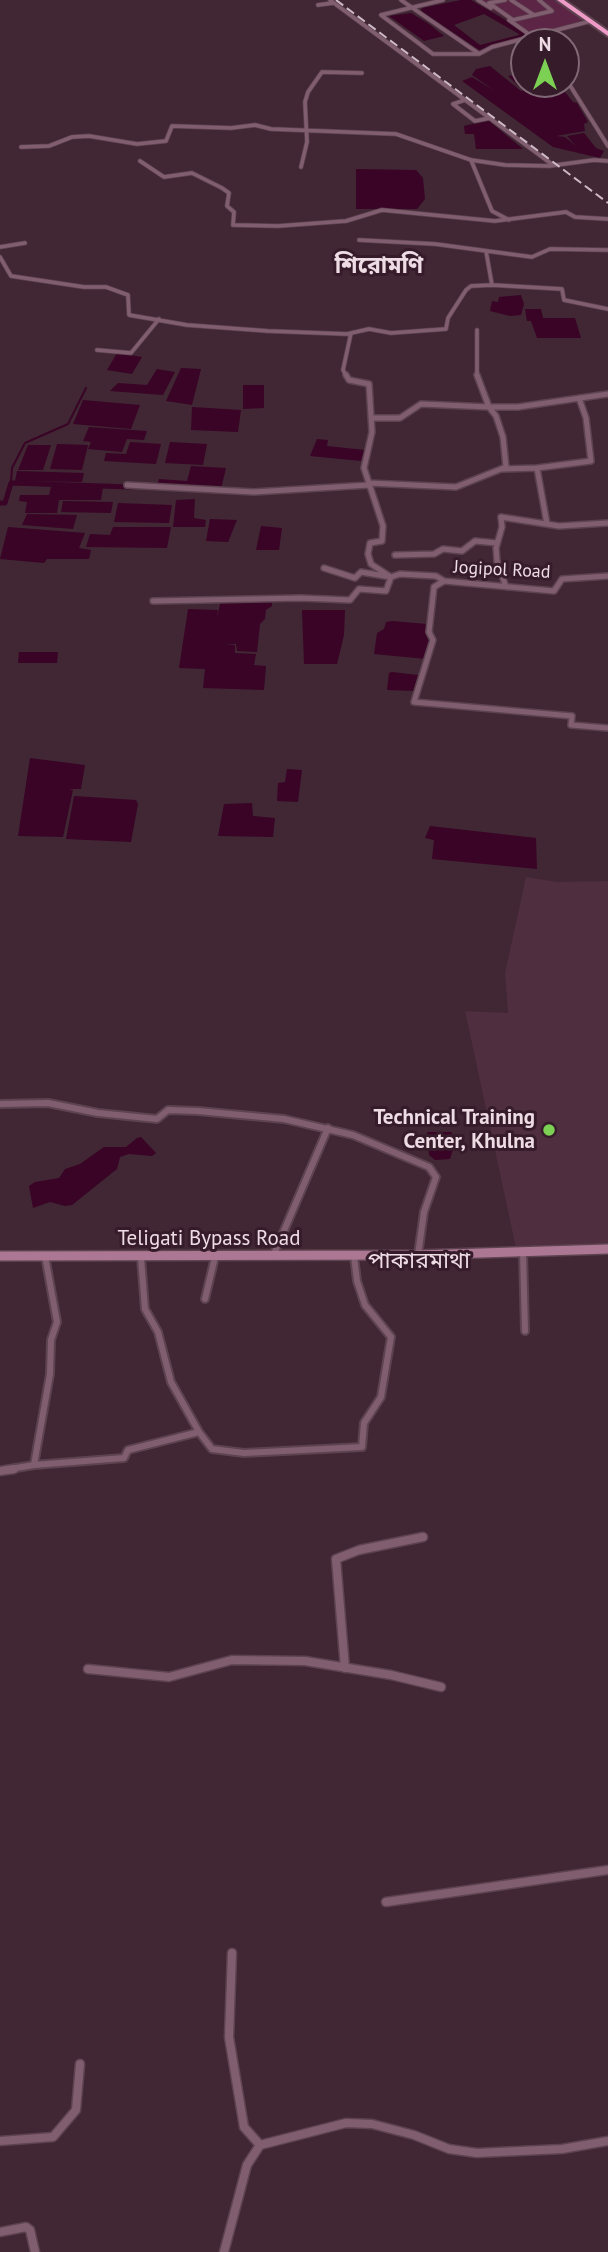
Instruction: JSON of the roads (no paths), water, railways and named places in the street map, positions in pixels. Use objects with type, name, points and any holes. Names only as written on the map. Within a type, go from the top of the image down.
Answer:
[{"type":"highway","points":[[561,0],[608,34]]},
{"type":"main road","name":"Teligati Bypass Road","points":[[0,1256],[354,1256],[608,1249]]},
{"type":"street","points":[[401,0],[479,54]]},
{"type":"street","points":[[443,0],[381,15],[433,54],[479,54],[510,42]]},
{"type":"street","points":[[478,0],[522,28]]},
{"type":"street","points":[[487,2],[505,0]]},
{"type":"street","points":[[511,0],[534,15]]},
{"type":"street","points":[[487,2],[513,20],[552,11],[539,0]]},
{"type":"street","points":[[318,5],[332,1],[554,166]]},
{"type":"street","points":[[565,28],[591,21]]},
{"type":"street","points":[[301,167],[307,142],[305,102],[322,72],[362,73]]},
{"type":"street","points":[[578,98],[608,146]]},
{"type":"street","points":[[466,100],[453,104],[475,121],[490,118]]},
{"type":"street","points":[[22,147],[50,146],[72,137],[89,136],[137,144],[166,141],[172,126],[231,128],[255,125],[271,129],[396,134],[471,160],[505,165],[554,166],[594,160],[608,161]]},
{"type":"street","points":[[471,160],[492,211],[510,221]]},
{"type":"street","points":[[140,161],[164,177],[192,173],[222,188],[229,193],[227,206],[234,212],[233,225],[278,226],[346,220],[382,210],[510,221],[520,216],[566,212],[575,217],[608,219]]},
{"type":"street","points":[[359,240],[435,244],[532,257],[550,249],[608,250]]},
{"type":"street","points":[[0,247],[25,243]]},
{"type":"street","points":[[485,251],[492,285]]},
{"type":"street","points":[[0,257],[11,276],[84,287],[106,287],[128,295],[129,315],[187,325],[256,331],[351,333],[369,329],[391,333],[446,329],[448,318],[471,286],[562,289],[564,300],[608,309]]},
{"type":"street","points":[[97,350],[131,352],[159,319]]},
{"type":"street","points":[[127,485],[254,492],[369,484],[456,487],[484,478],[506,467],[503,438],[496,416],[489,407],[476,374],[477,330]]},
{"type":"street","points":[[153,601],[301,598],[350,600],[359,589],[386,591],[391,577],[371,564],[368,554],[370,543],[383,541],[378,505],[364,468],[372,432],[369,384],[349,380],[343,370],[351,333]]},
{"type":"street","points":[[372,418],[400,418],[421,404],[518,407],[608,394]]},
{"type":"street","points":[[502,469],[537,468],[591,461],[586,418],[579,398]]},
{"type":"street","points":[[537,468],[547,524]]},
{"type":"street","points":[[506,587],[497,561],[501,517],[547,524],[608,523]]},
{"type":"street","points":[[395,555],[434,554],[443,549],[462,551],[475,541],[497,543]]},
{"type":"street","name":"Jogipol Road","points":[[324,568],[355,578],[361,572],[391,577],[400,574],[436,576],[444,581],[554,591],[562,579],[608,576]]},
{"type":"street","points":[[444,581],[434,587],[429,632],[433,640],[414,702],[572,716],[571,725],[608,728]]},
{"type":"street","points":[[0,1104],[48,1103],[98,1113],[158,1119],[168,1110],[198,1111],[284,1119],[353,1135],[429,1167],[436,1177],[425,1212],[418,1255]]},
{"type":"street","points":[[274,1254],[328,1128]]},
{"type":"street","points":[[523,1252],[525,1331]]},
{"type":"street","points":[[34,1465],[50,1374],[51,1340],[57,1322],[45,1256]]},
{"type":"street","points":[[141,1258],[145,1309],[158,1332],[171,1382],[199,1432],[212,1449],[244,1453],[362,1447],[364,1423],[381,1397],[391,1337],[365,1305],[357,1281],[354,1256]]},
{"type":"street","points":[[205,1299],[215,1257]]},
{"type":"street","points":[[0,1471],[34,1465],[124,1458],[128,1450],[199,1432]]},
{"type":"street","points":[[345,1668],[336,1559],[359,1550],[423,1537]]},
{"type":"street","points":[[88,1669],[169,1677],[232,1660],[305,1661],[441,1687]]},
{"type":"street","points":[[386,1902],[608,1870]]},
{"type":"street","points":[[232,1953],[229,2037],[244,2127],[260,2145]]},
{"type":"street","points":[[0,2141],[53,2137],[76,2110],[80,2064]]},
{"type":"street","points":[[224,2252],[247,2165],[260,2145],[346,2123],[372,2124],[414,2135],[449,2149],[477,2153],[562,2149],[608,2141]]},
{"type":"street","points":[[0,2232],[26,2227],[30,2230],[34,2252]]},
{"type":"waterway","points":[[11,483],[12,468],[25,443],[68,424],[86,388]]},
{"type":"waterway","points":[[0,503],[5,503],[11,483],[131,487]]},
{"type":"railway","points":[[336,0],[608,203]]},
{"type":"place","name":"Technical Training Center, Khulna","points":[[549,1130]]},
{"type":"district","name":"শিরোমণি","points":[[379,266]]},
{"type":"district","name":"পাকারমাথা","points":[[419,1261]]}]
